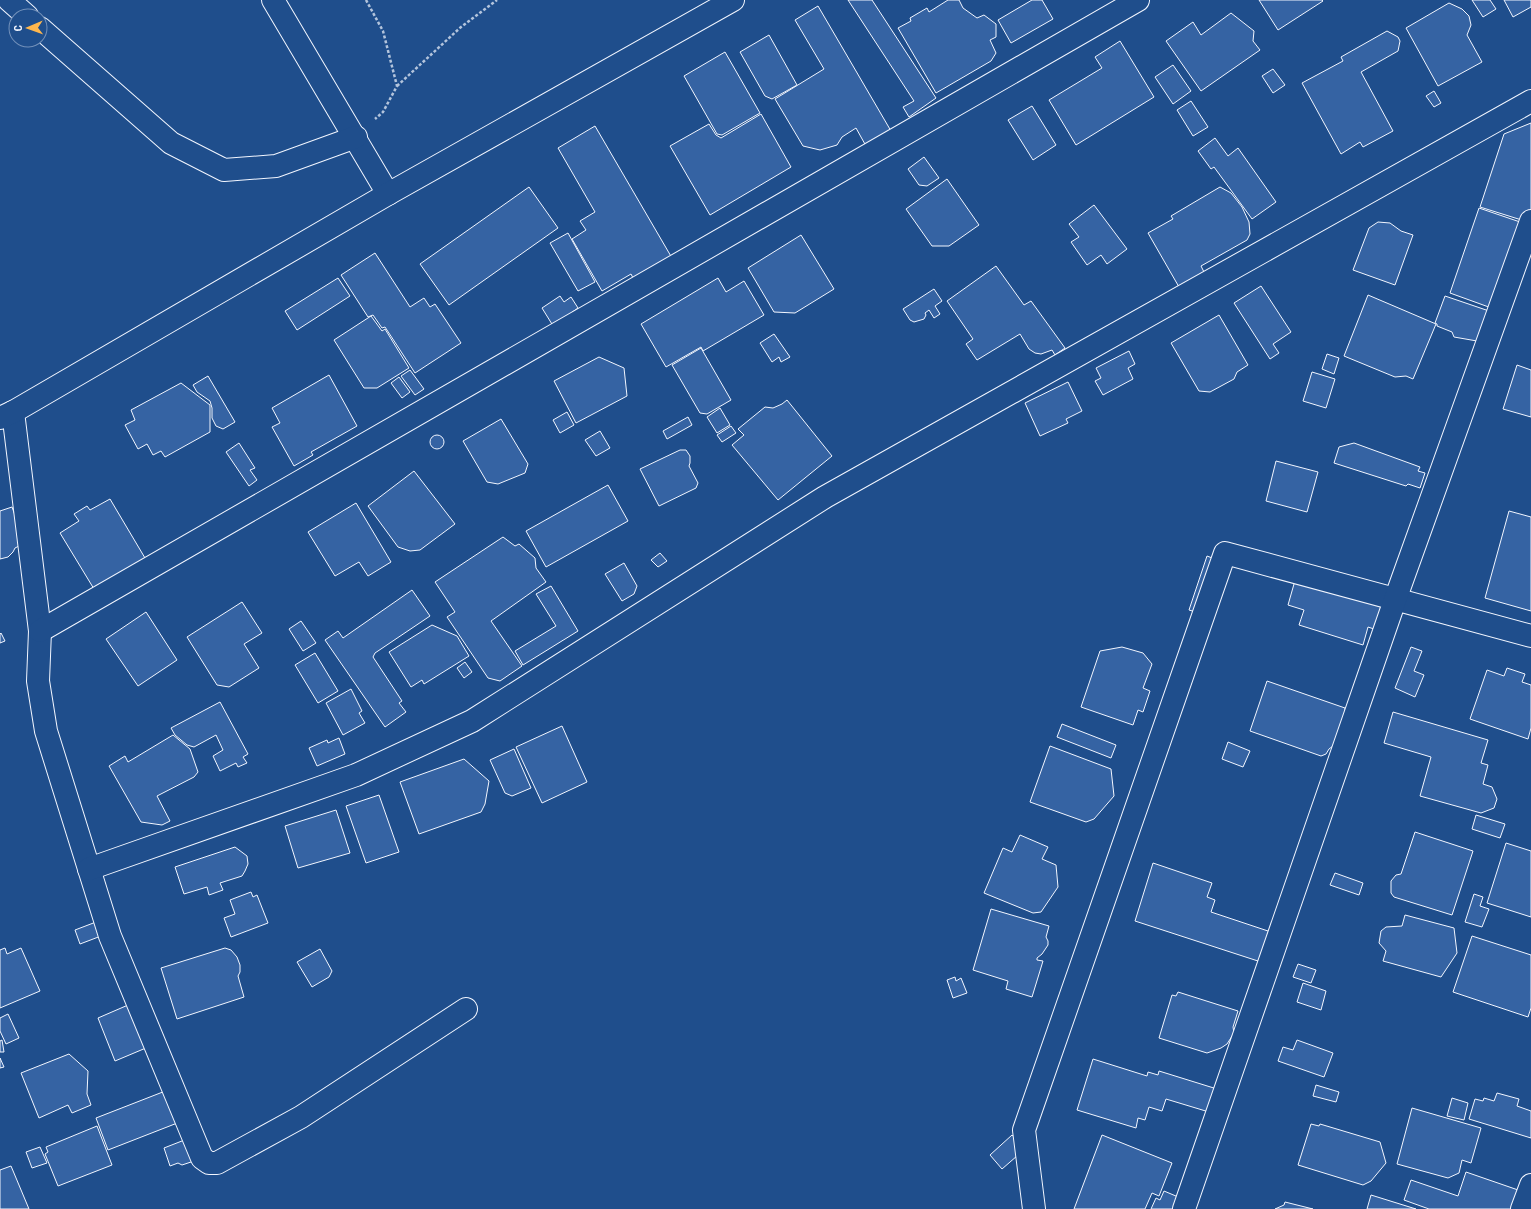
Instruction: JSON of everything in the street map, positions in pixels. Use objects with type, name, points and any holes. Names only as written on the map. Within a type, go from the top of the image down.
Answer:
[{"type":"street","points":[[8,0],[18,8]]},
{"type":"street","points":[[273,0],[356,137],[388,194]]},
{"type":"street","points":[[466,1009],[301,1117],[217,1163],[209,1163],[202,1158],[110,936],[46,731],[38,681],[40,631],[7,415],[388,194],[733,0]]},
{"type":"street","points":[[40,631],[1138,0]]},
{"type":"street","points":[[48,35],[171,144],[224,170],[276,166],[356,137]]},
{"type":"street","points":[[89,869],[356,774],[472,721],[825,497],[1531,101]]},
{"type":"street","points":[[1184,1209],[1396,600],[1531,221]]},
{"type":"street","points":[[1034,1209],[1024,1130],[1225,553],[1531,636]]},
{"type":"street","points":[[1522,1209],[1531,1185]]},
{"type":"path","points":[[366,0],[383,31],[397,86]]},
{"type":"path","points":[[356,137],[383,112],[397,86],[461,27],[497,0]]},
{"type":"building","points":[[848,0],[872,0],[936,98],[909,117],[903,107],[914,101]]},
{"type":"building","points":[[948,0],[959,0],[963,8],[977,18],[984,15],[996,24],[996,37],[990,40],[996,53],[991,61],[936,93],[898,28],[911,21],[910,18],[927,8],[929,12]]},
{"type":"building","points":[[1032,0],[1042,0],[1053,19],[1011,43],[998,20]]},
{"type":"building","points":[[1259,0],[1322,0],[1323,1],[1278,30]]},
{"type":"building","points":[[1472,0],[1490,0],[1496,9],[1483,17]]},
{"type":"building","points":[[1504,0],[1531,0],[1531,7],[1513,17]]},
{"type":"building","points":[[1449,3],[1462,9],[1469,16],[1471,25],[1467,35],[1482,62],[1438,86],[1406,28]]},
{"type":"building","points":[[818,6],[891,131],[866,146],[856,128],[842,137],[837,145],[820,150],[803,146],[775,99],[824,69],[795,20]]},
{"type":"building","points":[[1231,13],[1254,31],[1253,41],[1260,50],[1201,91],[1166,41],[1193,22],[1201,35]]},
{"type":"building","points":[[1387,31],[1398,37],[1400,41],[1398,51],[1361,72],[1393,131],[1363,147],[1360,142],[1341,154],[1302,83],[1343,61],[1341,57]]},
{"type":"building","points":[[769,35],[797,85],[772,99],[765,96],[740,52]]},
{"type":"building","points":[[1120,41],[1154,97],[1076,145],[1049,100],[1102,68],[1095,57]]},
{"type":"building","points":[[725,52],[760,113],[722,135],[717,134],[684,76]]},
{"type":"building","points":[[1173,65],[1191,91],[1173,104],[1155,77]]},
{"type":"building","points":[[1273,69],[1285,85],[1273,93],[1262,76]]},
{"type":"building","points":[[1434,91],[1441,103],[1434,107],[1426,96]]},
{"type":"building","points":[[1191,101],[1208,127],[1193,136],[1177,110]]},
{"type":"building","points":[[1032,106],[1056,145],[1033,160],[1008,120]]},
{"type":"building","points":[[761,114],[791,167],[710,215],[670,146],[709,124],[716,135],[721,138]]},
{"type":"building","points":[[1531,123],[1531,211],[1528,222],[1480,207],[1504,134]]},
{"type":"building","points":[[595,126],[672,258],[634,280],[631,274],[602,291],[572,239],[586,230],[580,221],[595,212],[558,148]]},
{"type":"building","points":[[1215,138],[1228,156],[1238,148],[1276,202],[1252,219],[1214,167],[1211,169],[1198,151]]},
{"type":"building","points":[[924,157],[939,178],[927,186],[919,185],[908,169]]},
{"type":"building","points":[[947,179],[979,225],[949,246],[932,246],[906,209]]},
{"type":"building","points":[[529,187],[558,228],[449,305],[420,264]]},
{"type":"building","points":[[1220,187],[1231,193],[1242,207],[1249,222],[1250,234],[1247,240],[1201,266],[1204,272],[1179,287],[1148,233],[1173,219],[1171,216]]},
{"type":"building","points":[[1094,205],[1127,249],[1107,264],[1101,255],[1087,265],[1071,242],[1079,237],[1069,224]]},
{"type":"building","points":[[1479,208],[1526,224],[1497,310],[1450,293]]},
{"type":"building","points":[[1378,222],[1390,223],[1401,231],[1413,235],[1395,285],[1353,270],[1369,228]]},
{"type":"building","points":[[568,233],[595,282],[578,291],[550,243]]},
{"type":"building","points":[[801,235],[834,289],[795,313],[774,312],[748,268]]},
{"type":"building","points":[[375,253],[410,307],[424,298],[430,307],[435,304],[461,343],[415,373],[385,327],[382,328],[373,315],[368,317],[341,275]]},
{"type":"building","points":[[996,266],[1024,305],[1031,301],[1065,348],[1055,355],[1052,350],[1041,354],[1035,353],[1029,349],[1020,334],[977,360],[966,344],[973,339],[947,301]]},
{"type":"building","points":[[338,278],[350,296],[297,330],[285,311]]},
{"type":"building","points":[[718,278],[726,292],[744,281],[764,315],[703,351],[701,347],[666,367],[641,324]]},
{"type":"building","points":[[1261,286],[1291,332],[1273,344],[1279,353],[1270,359],[1234,303]]},
{"type":"building","points":[[934,289],[942,301],[935,306],[940,314],[934,318],[929,310],[925,313],[926,315],[924,319],[914,322],[910,320],[903,309]]},
{"type":"building","points":[[1368,295],[1436,324],[1413,379],[1406,376],[1395,377],[1344,356]]},
{"type":"building","points":[[560,296],[564,302],[571,297],[578,308],[571,313],[574,318],[555,329],[542,308]]},
{"type":"building","points":[[1445,296],[1495,313],[1477,341],[1454,337],[1452,332],[1437,326],[1435,323]]},
{"type":"building","points":[[1219,315],[1248,365],[1237,372],[1234,379],[1210,392],[1199,391],[1171,343]]},
{"type":"building","points":[[371,316],[382,331],[385,329],[409,368],[377,388],[364,388],[334,340]]},
{"type":"building","points":[[774,334],[790,357],[781,362],[779,357],[772,362],[760,343]]},
{"type":"building","points":[[701,348],[731,400],[707,414],[700,413],[672,365]]},
{"type":"building","points":[[1129,351],[1135,364],[1128,368],[1133,379],[1103,395],[1095,381],[1101,378],[1096,368]]},
{"type":"building","points":[[1327,354],[1339,358],[1334,374],[1322,369]]},
{"type":"building","points":[[599,357],[624,368],[627,396],[576,423],[554,381]]},
{"type":"building","points":[[1517,365],[1531,370],[1531,417],[1503,409]]},
{"type":"building","points":[[410,370],[424,389],[415,395],[401,376]]},
{"type":"building","points":[[1312,372],[1335,379],[1326,408],[1303,401]]},
{"type":"building","points":[[329,375],[357,426],[311,452],[313,455],[294,466],[272,427],[280,423],[272,408]]},
{"type":"building","points":[[208,376],[235,422],[223,429],[216,426],[212,418],[210,401],[197,392],[193,385]]},
{"type":"building","points":[[399,377],[410,392],[402,398],[391,383]]},
{"type":"building","points":[[1068,382],[1082,411],[1066,419],[1068,423],[1040,436],[1025,403]]},
{"type":"building","points":[[181,383],[210,405],[210,432],[165,457],[161,451],[153,455],[147,444],[138,449],[125,425],[135,420],[131,410]]},
{"type":"building","points":[[787,400],[832,456],[778,500],[732,445],[744,435],[738,429],[765,407],[773,408]]},
{"type":"building","points":[[720,408],[730,425],[717,433],[707,417]]},
{"type":"building","points":[[567,412],[574,425],[560,433],[553,420]]},
{"type":"building","points":[[688,417],[692,425],[667,439],[663,431]]},
{"type":"building","points":[[501,419],[528,464],[525,473],[498,484],[487,482],[463,441]]},
{"type":"building","points":[[731,426],[736,433],[722,442],[717,435]]},
{"type":"building","points":[[600,431],[610,448],[596,456],[585,440]]},
{"type":"building","points":[[437,435],[442,437],[444,442],[442,447],[437,449],[432,447],[430,442],[432,437]]},
{"type":"building","points":[[239,443],[255,468],[250,470],[257,480],[249,486],[226,452]]},
{"type":"building","points":[[1354,443],[1420,467],[1418,471],[1425,473],[1420,488],[1408,484],[1406,486],[1334,463],[1339,447]]},
{"type":"building","points":[[680,450],[686,450],[690,456],[689,466],[698,483],[696,488],[659,506],[640,469]]},
{"type":"building","points":[[1276,461],[1318,472],[1307,512],[1266,501]]},
{"type":"building","points":[[414,471],[455,524],[420,550],[410,551],[398,547],[368,506]]},
{"type":"building","points":[[608,485],[628,521],[546,567],[526,531]]},
{"type":"building","points":[[110,499],[145,558],[94,589],[60,533],[79,521],[74,514],[87,506],[90,510]]},
{"type":"building","points":[[356,503],[391,562],[368,576],[359,562],[335,576],[308,532]]},
{"type":"building","points":[[12,507],[23,537],[19,546],[15,548],[8,557],[0,559],[0,511]]},
{"type":"building","points":[[1509,511],[1531,517],[1531,611],[1485,598]]},
{"type":"building","points":[[503,537],[515,546],[519,544],[535,558],[536,568],[546,582],[491,621],[522,666],[500,681],[488,678],[447,617],[455,612],[435,582]]},
{"type":"building","points":[[660,553],[667,561],[658,567],[651,560]]},
{"type":"building","points":[[1207,556],[1220,561],[1202,614],[1189,610]]},
{"type":"building","points":[[624,563],[637,586],[634,594],[622,601],[605,574]]},
{"type":"building","points":[[1296,577],[1381,603],[1381,626],[1377,630],[1368,627],[1363,645],[1299,625],[1304,610],[1288,605]]},
{"type":"building","points":[[551,586],[578,631],[523,665],[515,651],[556,626],[536,594]]},
{"type":"building","points":[[412,590],[430,616],[375,653],[373,657],[402,701],[399,703],[406,712],[385,727],[325,640],[338,631],[343,638]]},
{"type":"building","points":[[242,602],[262,633],[244,644],[259,668],[229,687],[217,685],[187,637]]},
{"type":"building","points":[[146,612],[177,660],[138,686],[106,639]]},
{"type":"building","points":[[301,621],[316,643],[303,651],[289,629]]},
{"type":"building","points":[[432,625],[457,636],[469,656],[424,684],[422,680],[411,687],[389,652]]},
{"type":"building","points":[[1,633],[5,641],[0,643],[0,634]]},
{"type":"building","points":[[1122,647],[1143,653],[1152,664],[1143,688],[1150,691],[1143,712],[1138,710],[1133,725],[1081,707],[1100,651]]},
{"type":"building","points":[[1411,647],[1422,651],[1414,671],[1424,675],[1415,697],[1395,688]]},
{"type":"building","points":[[315,653],[338,691],[318,703],[295,665]]},
{"type":"building","points":[[465,662],[472,672],[464,678],[457,668]]},
{"type":"building","points":[[1507,668],[1525,674],[1522,682],[1531,685],[1531,728],[1528,739],[1470,719],[1487,670],[1504,676]]},
{"type":"building","points":[[1267,681],[1345,708],[1346,736],[1329,749],[1326,754],[1321,756],[1250,731]]},
{"type":"building","points":[[351,689],[362,711],[359,713],[365,723],[343,735],[326,703]]},
{"type":"building","points":[[220,702],[248,754],[243,757],[247,763],[238,767],[236,763],[220,771],[213,756],[223,750],[216,735],[194,747],[187,745],[175,735],[171,728]]},
{"type":"building","points":[[1393,712],[1488,740],[1481,763],[1488,765],[1483,784],[1492,787],[1497,799],[1494,808],[1481,813],[1420,796],[1431,757],[1384,743]]},
{"type":"building","points":[[1062,724],[1116,745],[1111,758],[1057,737]]},
{"type":"building","points":[[562,726],[587,782],[542,803],[516,747]]},
{"type":"building","points":[[173,735],[190,749],[198,772],[194,777],[157,796],[170,821],[162,825],[141,822],[109,766],[125,756],[128,762]]},
{"type":"building","points":[[339,738],[345,754],[317,766],[309,748],[327,740],[328,743]]},
{"type":"building","points":[[1228,742],[1250,751],[1243,767],[1222,759]]},
{"type":"building","points":[[1050,746],[1111,769],[1114,796],[1094,819],[1086,822],[1030,802]]},
{"type":"building","points":[[514,749],[531,788],[512,796],[505,793],[490,760]]},
{"type":"building","points":[[464,759],[489,781],[485,804],[481,812],[419,834],[400,782]]},
{"type":"building","points":[[379,795],[399,852],[366,863],[346,806]]},
{"type":"building","points":[[336,810],[350,853],[298,868],[285,826]]},
{"type":"building","points":[[1476,815],[1505,824],[1500,838],[1472,829]]},
{"type":"building","points":[[1415,832],[1473,851],[1452,915],[1394,897],[1391,893],[1391,881],[1396,875],[1401,874]]},
{"type":"building","points":[[1020,835],[1048,847],[1042,859],[1056,865],[1058,887],[1041,912],[1033,913],[984,893],[1003,848],[1012,852]]},
{"type":"building","points":[[1506,843],[1531,851],[1531,917],[1487,903]]},
{"type":"building","points":[[235,847],[247,856],[248,864],[242,876],[220,883],[223,890],[209,895],[207,887],[184,894],[175,867]]},
{"type":"building","points":[[1153,863],[1212,883],[1207,897],[1215,900],[1211,912],[1271,932],[1261,962],[1135,921]]},
{"type":"building","points":[[1335,873],[1363,883],[1359,895],[1330,885]]},
{"type":"building","points":[[251,892],[253,897],[257,895],[268,923],[231,937],[224,918],[235,914],[230,900]]},
{"type":"building","points":[[1474,894],[1483,897],[1480,906],[1489,909],[1482,927],[1465,922]]},
{"type":"building","points":[[991,909],[1049,926],[1046,937],[1048,945],[1042,954],[1037,958],[1037,960],[1043,961],[1032,997],[1006,989],[1008,981],[973,970]]},
{"type":"building","points":[[1405,915],[1454,928],[1457,953],[1441,977],[1383,961],[1386,951],[1379,943],[1381,931],[1386,927],[1402,926]]},
{"type":"building","points":[[96,922],[101,936],[80,944],[75,930]]},
{"type":"building","points":[[1472,936],[1531,955],[1531,1008],[1528,1017],[1453,992]]},
{"type":"building","points":[[5,948],[7,954],[21,948],[40,991],[0,1008],[0,950]]},
{"type":"building","points":[[225,948],[231,950],[237,957],[240,965],[240,972],[238,976],[244,997],[177,1019],[161,968]]},
{"type":"building","points":[[320,949],[332,971],[329,977],[312,987],[297,962]]},
{"type":"building","points":[[1298,964],[1316,970],[1311,983],[1293,977]]},
{"type":"building","points":[[955,977],[956,981],[961,978],[967,993],[953,998],[947,980]]},
{"type":"building","points":[[1303,983],[1326,991],[1321,1010],[1297,1002]]},
{"type":"building","points":[[1178,992],[1238,1011],[1233,1027],[1234,1033],[1227,1044],[1207,1053],[1159,1038],[1172,995],[1176,996]]},
{"type":"building","points":[[135,1002],[153,1045],[115,1061],[98,1018]]},
{"type":"building","points":[[8,1014],[19,1038],[6,1044],[0,1031],[0,1018]]},
{"type":"building","points":[[2,1040],[4,1052],[0,1052],[0,1041]]},
{"type":"building","points":[[1297,1040],[1333,1053],[1324,1077],[1278,1061],[1283,1047],[1293,1050]]},
{"type":"building","points":[[69,1054],[88,1071],[87,1094],[91,1105],[72,1113],[68,1105],[39,1118],[21,1073]]},
{"type":"building","points":[[0,1058],[4,1067],[0,1068]]},
{"type":"building","points":[[1093,1059],[1147,1076],[1148,1072],[1158,1075],[1159,1071],[1217,1089],[1209,1112],[1166,1099],[1162,1111],[1149,1107],[1145,1120],[1138,1118],[1136,1128],[1077,1110]]},
{"type":"building","points":[[1316,1085],[1339,1092],[1336,1102],[1313,1096]]},
{"type":"building","points":[[173,1088],[185,1120],[108,1150],[96,1118]]},
{"type":"building","points":[[1497,1093],[1519,1099],[1517,1106],[1531,1111],[1531,1138],[1469,1119],[1475,1099],[1483,1101],[1484,1098],[1494,1101]]},
{"type":"building","points":[[1452,1098],[1468,1103],[1464,1120],[1447,1116]]},
{"type":"building","points":[[1412,1108],[1481,1128],[1471,1163],[1462,1160],[1459,1173],[1448,1178],[1397,1164]]},
{"type":"building","points":[[1311,1124],[1319,1126],[1320,1124],[1380,1142],[1386,1163],[1371,1181],[1363,1185],[1298,1165]]},
{"type":"building","points":[[97,1126],[112,1165],[58,1186],[45,1154],[48,1152],[46,1147]]},
{"type":"building","points":[[1012,1135],[1025,1149],[1002,1169],[990,1155]]},
{"type":"building","points":[[1102,1135],[1172,1163],[1159,1196],[1152,1193],[1145,1209],[1074,1209]]},
{"type":"building","points":[[187,1139],[194,1158],[191,1162],[182,1165],[178,1163],[170,1166],[164,1148]]},
{"type":"building","points":[[40,1147],[47,1163],[32,1168],[26,1152]]},
{"type":"building","points":[[11,1166],[29,1209],[0,1209],[0,1170]]},
{"type":"building","points":[[1466,1172],[1521,1191],[1515,1209],[1429,1209],[1404,1200],[1411,1180],[1458,1196]]},
{"type":"building","points":[[1164,1191],[1183,1199],[1179,1209],[1151,1209],[1156,1198],[1160,1200]]},
{"type":"building","points":[[1371,1195],[1416,1209],[1367,1209]]},
{"type":"building","points":[[1285,1202],[1313,1209],[1275,1209],[1284,1205]]}]
